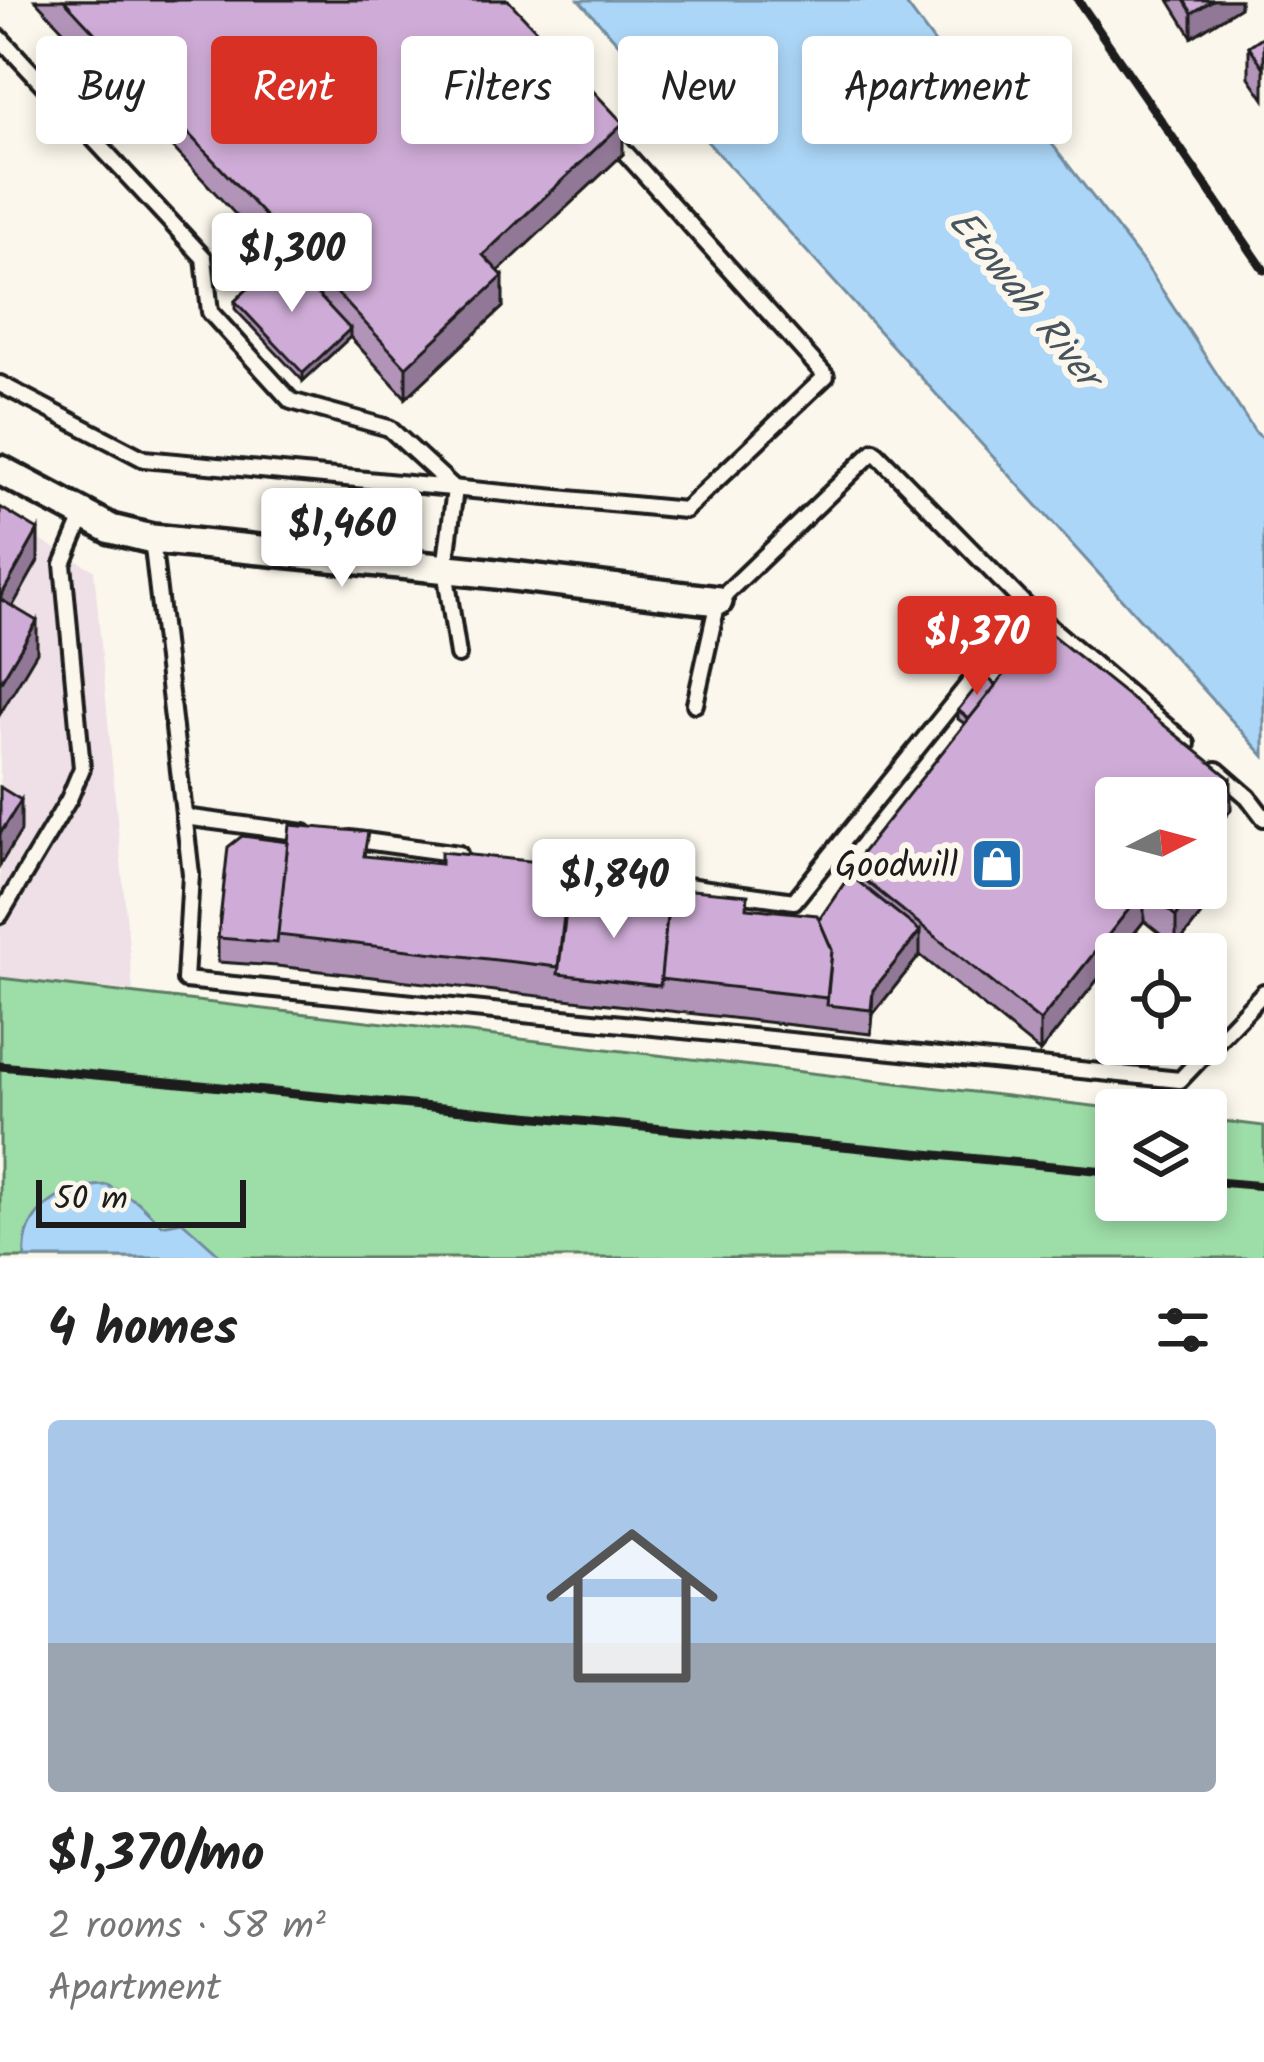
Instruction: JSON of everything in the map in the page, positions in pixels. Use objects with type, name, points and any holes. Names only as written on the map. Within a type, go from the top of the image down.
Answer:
[{"type":"street","points":[[0,470],[111,529],[152,539],[718,601]]},
{"type":"lane","points":[[0,38],[204,259],[210,312],[291,401],[388,428],[455,489]]},
{"type":"lane","points":[[0,384],[144,459],[685,510],[826,376],[601,125]]},
{"type":"lane","points":[[695,704],[718,601],[874,451],[1029,609],[1249,797],[1264,818]]},
{"type":"lane","points":[[455,489],[446,568],[458,656]]},
{"type":"lane","points":[[0,915],[69,799],[82,768],[64,564],[83,514]]},
{"type":"lane","points":[[152,539],[191,874],[185,980],[1180,1080],[1264,992]]},
{"type":"lane","points":[[537,865],[794,901],[1029,609]]},
{"type":"lane","points":[[184,817],[315,834]]},
{"type":"lane","points":[[336,837],[481,857]]},
{"type":"shaded area","points":[[0,518],[94,570],[133,991],[0,978]]},
{"type":"green space","points":[[0,978],[1095,1106],[1095,1221],[1227,1221],[1227,1122],[1264,1126],[1264,1258],[0,1258]]},
{"type":"water","name":"Etowah River","points":[[579,0],[903,0],[930,36],[802,36],[802,144],[1052,144],[1147,267],[1264,439],[1264,756],[709,144],[778,144],[778,36],[618,36],[618,43]]},
{"type":"water","points":[[107,1185],[138,1202],[162,1225],[182,1221],[223,1258],[25,1258],[30,1226],[48,1204],[75,1190]]},
{"type":"building","points":[[64,0],[508,0],[542,36],[401,36],[401,144],[594,144],[594,92],[618,118],[618,128],[483,255],[503,276],[406,367],[187,132],[187,36],[98,36]]},
{"type":"building","points":[[1184,0],[1213,0],[1192,13]]},
{"type":"building","points":[[1264,36],[1264,68],[1249,46]]},
{"type":"building","points":[[282,256],[350,329],[303,373],[235,301]]},
{"type":"building","points":[[0,507],[38,530],[1,596],[0,596]]},
{"type":"building","points":[[0,599],[37,621],[0,683]]},
{"type":"building","name":"Goodwill","points":[[1042,627],[1231,779],[1227,784],[1227,777],[1095,777],[1095,909],[1129,909],[1110,933],[1095,933],[1095,952],[1040,1021],[850,868]]},
{"type":"building","points":[[985,676],[996,685],[969,719],[958,710]]},
{"type":"building","points":[[0,787],[21,800],[0,834]]},
{"type":"building","points":[[290,825],[368,832],[364,856],[441,864],[441,852],[570,865],[558,967],[277,935]]},
{"type":"building","points":[[242,836],[288,842],[277,943],[218,938],[228,847]]},
{"type":"building","points":[[850,875],[920,931],[873,990],[871,1010],[827,1005],[832,950],[819,920]]},
{"type":"building","points":[[670,888],[748,895],[747,908],[817,915],[832,950],[827,998],[660,979]]},
{"type":"building","points":[[568,897],[668,906],[660,986],[558,974]]},
{"type":"railway","points":[[1078,0],[1264,270]]},
{"type":"railway","points":[[0,1066],[1095,1170]]},
{"type":"railway","points":[[1227,1183],[1264,1186]]},
{"type":"place","name":"Goodwill","points":[[997,864]]}]
